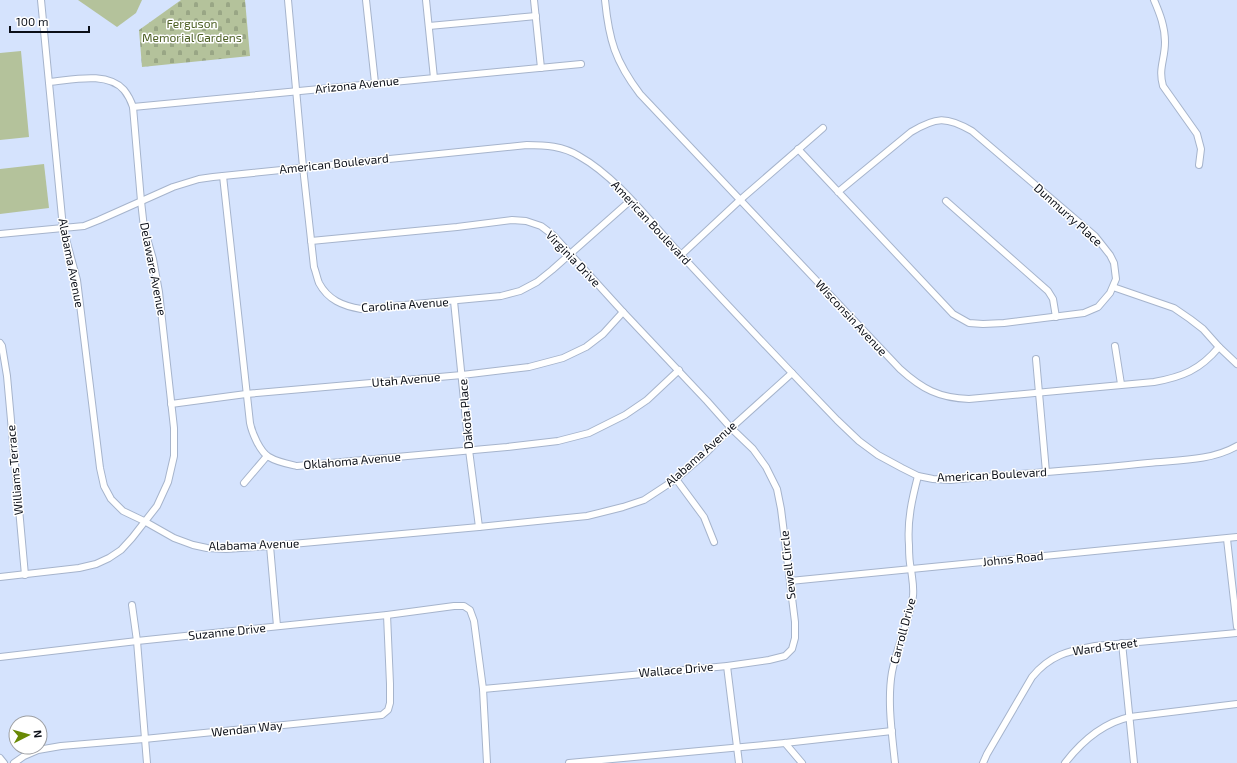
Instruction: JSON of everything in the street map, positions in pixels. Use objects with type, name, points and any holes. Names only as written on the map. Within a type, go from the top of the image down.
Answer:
[{"type":"street","name":"Alabama Avenue","points":[[41,0],[62,228],[77,280],[100,468],[104,486],[123,511],[174,538],[207,548],[270,546],[587,516],[623,507],[644,500],[676,479],[792,373]]},
{"type":"street","name":"Carolina Avenue","points":[[288,0],[310,241],[314,267],[319,283],[331,298],[347,307],[361,309],[501,296],[520,291],[537,282],[552,270],[631,200]]},
{"type":"street","points":[[366,0],[375,83]]},
{"type":"street","points":[[426,0],[434,78]]},
{"type":"street","points":[[534,0],[541,68]]},
{"type":"street","name":"Wisconsin Avenue","points":[[605,0],[608,28],[612,44],[625,72],[640,94],[879,348],[913,381],[928,390],[953,398],[969,399],[1165,380],[1187,374],[1213,355],[1219,347]]},
{"type":"street","points":[[1154,0],[1162,21],[1164,36],[1164,52],[1160,76],[1163,86],[1197,134],[1201,149],[1199,164]]},
{"type":"street","points":[[429,26],[536,16]]},
{"type":"street","name":"Arizona Avenue","points":[[133,107],[581,64]]},
{"type":"street","name":"Delaware Avenue","points":[[0,577],[79,568],[96,564],[121,550],[156,506],[168,482],[174,456],[174,428],[159,292],[153,259],[144,228],[133,107],[124,90],[112,81],[102,78],[49,82]]},
{"type":"street","name":"Dunmurry Place","points":[[798,149],[838,192],[953,314],[969,323],[1004,323],[1084,314],[1098,307],[1110,293],[1116,279],[1114,262],[1110,254],[1095,236],[972,131],[951,120],[937,120],[924,124],[911,132],[838,192]]},
{"type":"street","points":[[681,255],[740,200],[823,128]]},
{"type":"street","name":"American Boulevard","points":[[0,234],[84,226],[141,201],[199,179],[303,167],[527,145],[545,145],[562,148],[583,158],[608,177],[837,420],[878,455],[918,476],[950,480],[1208,457],[1228,452],[1237,446]]},
{"type":"street","points":[[224,176],[250,423],[253,434],[267,456],[244,483]]},
{"type":"street","points":[[946,201],[1048,291],[1053,299],[1056,317]]},
{"type":"street","name":"Virginia Drive","points":[[310,241],[512,220],[541,226],[553,235],[731,428]]},
{"type":"street","points":[[1112,287],[1174,308],[1203,329],[1237,364]]},
{"type":"street","name":"Dakota Place","points":[[454,301],[469,450],[479,527]]},
{"type":"street","name":"Utah Avenue","points":[[171,404],[246,394],[462,375],[529,367],[563,358],[586,347],[603,334],[623,312]]},
{"type":"street","name":"Williams Terrace","points":[[0,342],[7,376],[25,575]]},
{"type":"street","points":[[1115,346],[1121,384]]},
{"type":"street","points":[[1036,359],[1046,472]]},
{"type":"street","name":"Oklahoma Avenue","points":[[267,456],[297,466],[558,441],[589,433],[625,415],[647,400],[679,370]]},
{"type":"street","name":"Sewell Circle","points":[[727,666],[769,660],[785,656],[792,649],[795,638],[790,581],[777,489],[766,467],[753,449],[731,428]]},
{"type":"street","name":"Carroll Drive","points":[[895,763],[890,696],[892,674],[907,623],[913,595],[909,544],[909,520],[918,476]]},
{"type":"street","points":[[676,479],[704,517],[714,542]]},
{"type":"street","name":"Johns Road","points":[[790,581],[1237,537]]},
{"type":"street","points":[[1226,539],[1237,627]]},
{"type":"street","points":[[270,546],[277,626]]},
{"type":"street","points":[[132,605],[137,641],[147,763]]},
{"type":"street","name":"Suzanne Drive","points":[[0,657],[464,606],[470,610],[474,621],[483,689]]},
{"type":"street","name":"Wendan Way","points":[[14,763],[24,756],[38,750],[60,746],[382,715],[388,710],[390,703],[387,615]]},
{"type":"street","name":"Ward Street","points":[[983,763],[1023,691],[1041,666],[1059,655],[1077,649],[1122,643],[1237,633]]},
{"type":"street","points":[[1122,643],[1134,763]]},
{"type":"street","name":"Wallace Drive","points":[[483,689],[727,666],[739,763]]},
{"type":"street","points":[[483,689],[487,763]]},
{"type":"street","points":[[1065,763],[1074,750],[1088,738],[1104,726],[1118,719],[1130,716],[1237,704]]},
{"type":"street","points":[[569,763],[737,748],[892,731]]},
{"type":"street","points":[[785,743],[802,763]]},
{"type":"street","points":[[653,756],[654,763]]},
{"type":"street","points":[[0,758],[4,763]]},
{"type":"green space","points":[[78,0],[142,0],[136,13],[117,27]]},
{"type":"green space","name":"Ferguson Memorial Gardens","points":[[181,0],[245,0],[250,56],[142,67],[139,30]]},
{"type":"green space","points":[[21,51],[29,137],[0,140],[0,53]]},
{"type":"green space","points":[[44,164],[49,208],[0,214],[0,169]]}]
